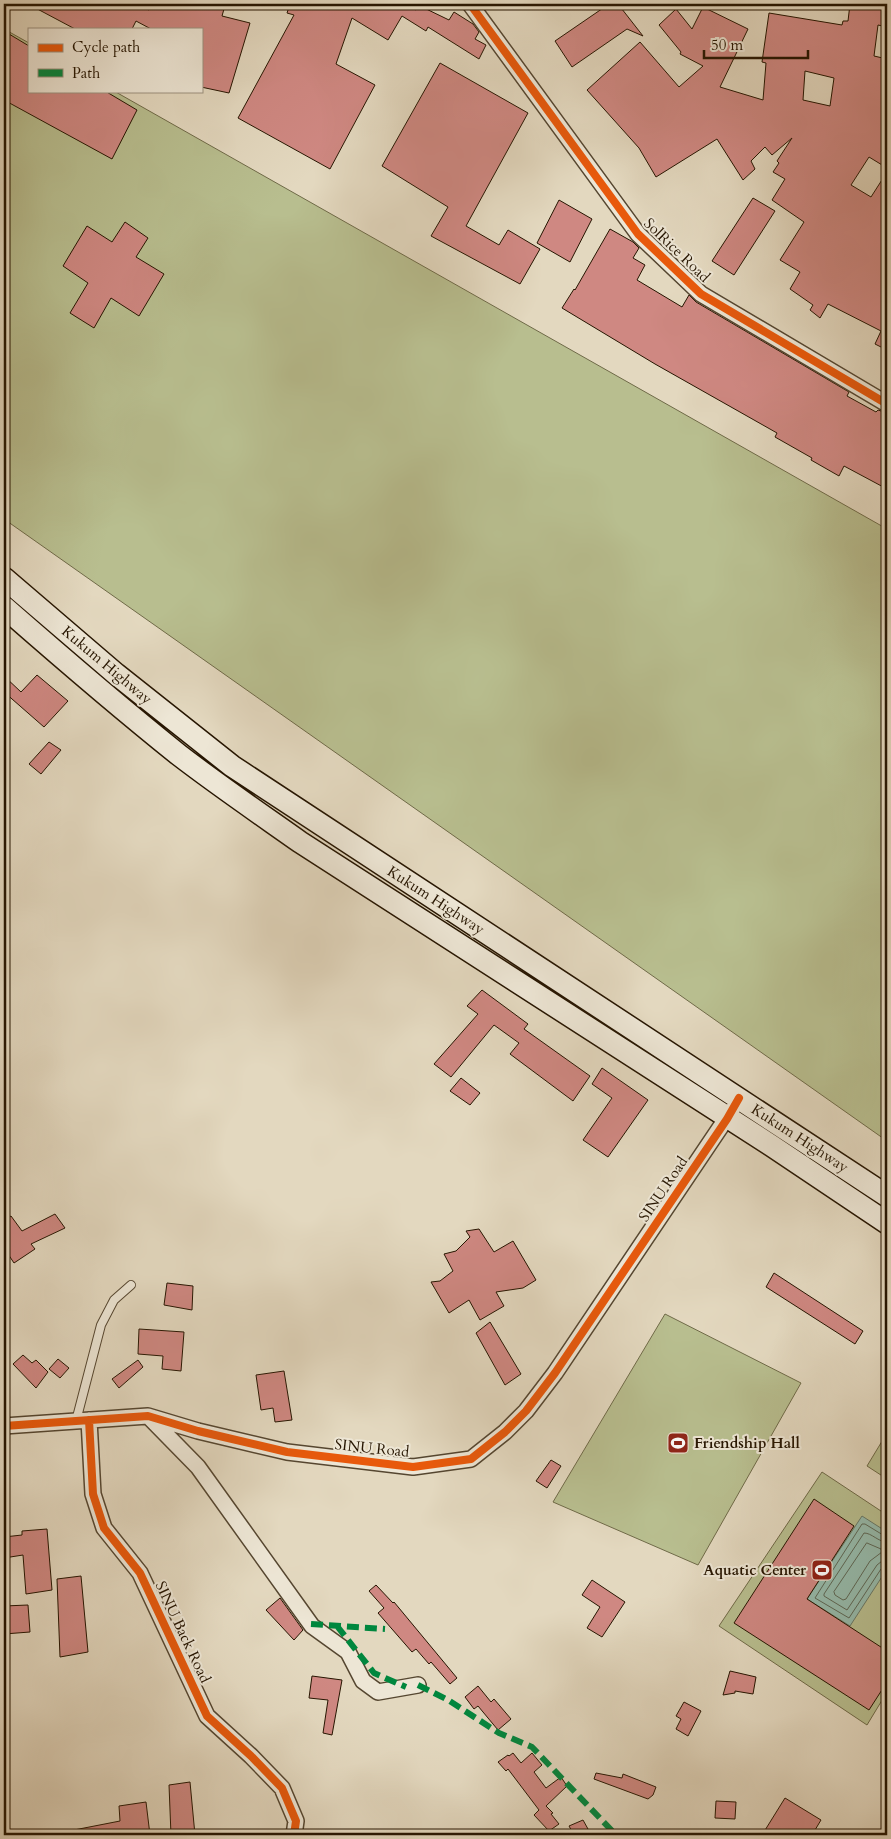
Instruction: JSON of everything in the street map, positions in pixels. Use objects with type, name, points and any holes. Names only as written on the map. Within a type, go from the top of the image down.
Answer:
[{"type":"main road","name":"Kukum Highway","points":[[4,578],[116,674],[232,766],[887,1196]]},
{"type":"main road","name":"Kukum Highway","points":[[4,607],[152,732],[242,802],[300,842],[887,1223]]},
{"type":"street","name":"SolRice Road","points":[[470,4],[638,234],[701,294],[887,404]]},
{"type":"street","name":"SINU Road","points":[[4,1426],[148,1416],[198,1431],[287,1452],[412,1467],[470,1459],[505,1432],[526,1411],[555,1373],[727,1119],[739,1098]]},
{"type":"street","points":[[148,1416],[198,1467],[312,1626],[348,1652],[363,1681],[378,1692],[418,1685]]},
{"type":"street","name":"SINU Back Road","points":[[82,1420],[93,1494],[104,1528],[140,1573],[207,1716],[251,1756],[282,1788],[296,1821],[294,1835]]},
{"type":"lane","points":[[82,1420],[101,1326],[114,1300],[131,1285]]},
{"type":"shaded area","points":[[4,29],[28,42],[28,92],[116,92],[887,529],[887,1141],[4,519]]},
{"type":"shaded area","name":"Friendship Hall","points":[[665,1314],[801,1383],[698,1565],[553,1502]]},
{"type":"shaded area","points":[[887,1433],[887,1479],[867,1466]]},
{"type":"shaded area","name":"Aquatic Center","points":[[822,1472],[887,1515],[887,1692],[867,1725],[719,1626]]},
{"type":"water","points":[[862,1516],[887,1532],[887,1569],[850,1626],[807,1599]]},
{"type":"building","points":[[28,4],[137,4],[149,10],[152,4],[206,4],[224,9],[222,16],[250,23],[229,93],[202,87],[202,28],[149,28],[136,21],[132,28],[73,28]]},
{"type":"building","points":[[290,4],[407,4],[416,10],[418,5],[449,20],[454,12],[473,24],[479,32],[475,39],[486,45],[479,59],[428,27],[426,31],[402,16],[388,40],[352,18],[336,64],[375,85],[330,169],[238,118],[294,15],[287,13]]},
{"type":"building","points":[[609,4],[618,4],[643,36],[627,29],[572,67],[555,41]]},
{"type":"building","points":[[850,4],[887,4],[887,27],[878,25],[874,56],[887,59],[887,168],[869,157],[851,185],[871,197],[887,172],[887,350],[875,344],[881,331],[828,304],[820,318],[810,310],[813,305],[790,289],[800,272],[780,260],[804,222],[772,200],[785,179],[773,172],[779,163],[777,161],[792,138],[772,155],[765,147],[751,161],[755,169],[743,180],[717,139],[656,177],[639,148],[587,90],[640,42],[679,87],[703,66],[680,54],[681,52],[659,25],[676,9],[692,29],[703,7],[748,29],[720,87],[763,100],[766,63],[762,62],[769,13],[842,25],[843,21],[848,21]],"holes":[[[805,71],[834,78],[830,106],[803,100]]]},
{"type":"building","points":[[4,31],[28,45],[28,92],[107,92],[137,110],[112,159],[4,100]]},
{"type":"building","points":[[440,63],[528,113],[466,226],[499,245],[508,230],[540,249],[520,284],[431,236],[448,207],[382,166]]},
{"type":"building","points":[[753,198],[775,211],[734,275],[712,261]]},
{"type":"building","points":[[559,200],[592,219],[570,262],[537,243]]},
{"type":"building","points":[[125,222],[148,238],[136,257],[164,274],[139,316],[111,298],[94,328],[70,313],[88,283],[63,266],[87,226],[112,242]]},
{"type":"building","points":[[610,229],[633,242],[639,248],[633,258],[645,265],[637,280],[682,307],[689,295],[696,302],[849,392],[847,396],[876,412],[878,410],[887,413],[887,489],[844,466],[839,476],[775,437],[777,433],[655,364],[562,308],[575,290]]},
{"type":"building","points":[[37,675],[68,701],[44,727],[4,692],[4,676],[21,692]]},
{"type":"building","points":[[49,742],[61,750],[41,774],[29,764]]},
{"type":"building","points":[[482,990],[528,1024],[524,1029],[590,1076],[573,1101],[510,1054],[519,1043],[494,1025],[451,1077],[434,1064],[478,1014],[467,1006]]},
{"type":"building","points":[[602,1068],[648,1100],[608,1157],[583,1140],[612,1098],[592,1084]]},
{"type":"building","points":[[461,1078],[480,1093],[470,1105],[450,1091]]},
{"type":"building","points":[[55,1214],[65,1228],[31,1244],[35,1249],[14,1263],[4,1248],[4,1220],[11,1216],[22,1231]]},
{"type":"building","points":[[479,1229],[494,1252],[513,1241],[536,1280],[523,1288],[496,1292],[504,1306],[480,1320],[469,1300],[449,1313],[431,1282],[440,1281],[453,1271],[444,1254],[456,1251],[470,1237],[466,1231]]},
{"type":"building","points":[[774,1273],[863,1331],[855,1344],[766,1287]]},
{"type":"building","points":[[167,1283],[193,1286],[192,1310],[164,1305]]},
{"type":"building","points":[[490,1322],[521,1374],[505,1385],[476,1333]]},
{"type":"building","points":[[139,1329],[184,1332],[181,1371],[162,1369],[163,1356],[138,1354]]},
{"type":"building","points":[[23,1355],[32,1363],[36,1360],[48,1372],[36,1388],[13,1364]]},
{"type":"building","points":[[58,1359],[69,1368],[60,1378],[49,1369]]},
{"type":"building","points":[[138,1360],[143,1367],[119,1388],[112,1379]]},
{"type":"building","points":[[284,1371],[292,1420],[275,1422],[273,1408],[261,1410],[256,1375]]},
{"type":"building","points":[[551,1460],[561,1466],[547,1488],[536,1481]]},
{"type":"building","points":[[814,1499],[854,1526],[807,1599],[887,1651],[887,1682],[869,1710],[734,1623]]},
{"type":"building","points":[[47,1529],[52,1590],[26,1594],[23,1555],[4,1558],[4,1537],[22,1535],[22,1531]]},
{"type":"building","points":[[81,1576],[88,1652],[60,1657],[57,1579]]},
{"type":"building","points":[[592,1580],[625,1602],[602,1637],[587,1628],[600,1607],[582,1595]]},
{"type":"building","points":[[376,1585],[394,1602],[457,1678],[450,1684],[431,1662],[429,1664],[416,1649],[412,1652],[378,1613],[384,1608],[369,1591]]},
{"type":"building","points":[[280,1598],[303,1630],[294,1640],[266,1610]]},
{"type":"building","points":[[28,1605],[30,1632],[4,1634],[4,1606]]},
{"type":"building","points":[[730,1671],[756,1677],[753,1694],[735,1691],[735,1693],[723,1695]]},
{"type":"building","points":[[312,1676],[342,1680],[332,1735],[323,1733],[328,1700],[309,1698]]},
{"type":"building","points":[[478,1686],[491,1702],[494,1699],[511,1719],[498,1730],[478,1706],[474,1709],[465,1697]]},
{"type":"building","points":[[684,1702],[701,1711],[688,1736],[676,1729],[681,1719],[676,1716]]},
{"type":"building","points":[[513,1753],[521,1763],[532,1753],[542,1765],[534,1772],[546,1788],[561,1777],[567,1786],[546,1806],[553,1813],[551,1814],[559,1824],[549,1831],[534,1815],[539,1810],[508,1769],[506,1771],[498,1762]]},
{"type":"building","points":[[596,1773],[622,1778],[623,1774],[656,1787],[653,1795],[648,1799],[594,1779]]},
{"type":"building","points":[[190,1782],[195,1835],[171,1835],[169,1785]]},
{"type":"building","points":[[785,1798],[821,1820],[812,1835],[762,1835]]},
{"type":"building","points":[[716,1801],[736,1802],[735,1819],[715,1818]]},
{"type":"building","points":[[146,1802],[150,1835],[74,1835],[74,1830],[120,1821],[119,1806]]},
{"type":"building","points":[[583,1820],[588,1829],[574,1835],[569,1826]]},
{"type":"marked path","points":[[311,1624],[385,1629]]},
{"type":"marked path","points":[[337,1626],[374,1673],[406,1687]]},
{"type":"marked path","points":[[418,1685],[448,1700],[499,1733],[532,1747],[616,1835]]},
{"type":"cycle path","points":[[470,4],[638,234],[701,294],[887,404]]},
{"type":"cycle path","points":[[4,1426],[148,1416],[198,1431],[287,1452],[413,1467],[471,1459],[505,1432],[526,1411],[555,1373],[727,1119],[739,1098]]},
{"type":"cycle path","points":[[89,1420],[93,1494],[104,1528],[140,1573],[207,1716],[251,1756],[282,1788],[296,1821],[294,1835]]},
{"type":"place","name":"Friendship Hall","points":[[678,1443]]},
{"type":"place","name":"Aquatic Center","points":[[822,1570]]}]
